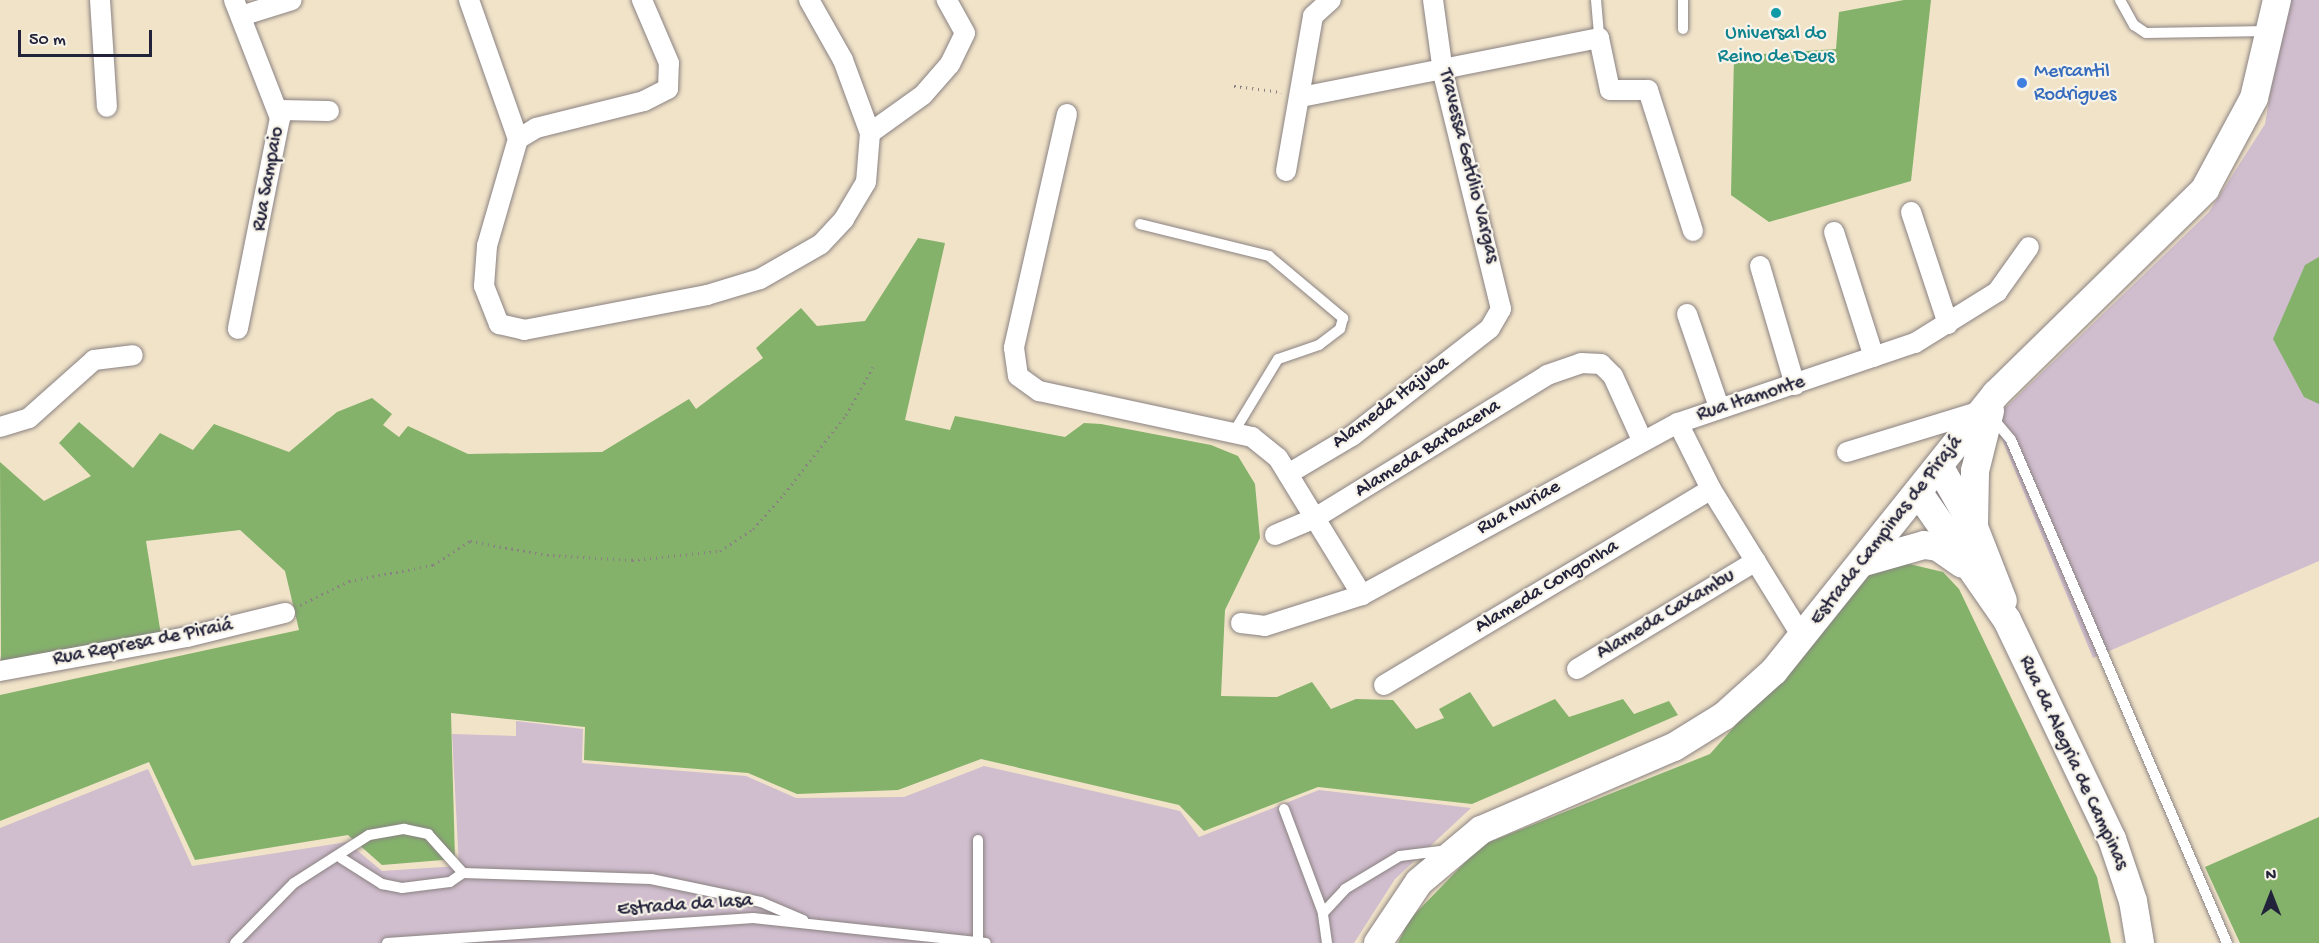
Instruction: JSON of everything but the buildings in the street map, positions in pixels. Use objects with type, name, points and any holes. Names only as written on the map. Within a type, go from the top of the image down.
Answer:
[{"type":"main road","name":"Estrada Campinas de Pirajá","points":[[1378,943],[1398,907],[1453,850],[1505,816],[1650,759],[1699,733],[1746,698],[1803,638],[1860,564],[1989,406],[2205,189],[2254,98],[2272,30],[2277,0]]},
{"type":"main road","points":[[1974,527],[1975,471],[1989,406]]},
{"type":"main road","name":"Rua da Alegria de Campinas","points":[[1939,466],[1974,527],[2007,620],[2112,839],[2133,901],[2140,943]]},
{"type":"main road","name":"Rua da Alegria de Campinas","points":[[1918,492],[1976,579],[2007,620]]},
{"type":"main road","points":[[1860,564],[1892,549],[1931,546],[1952,556],[1976,579]]},
{"type":"street","points":[[100,0],[107,107]]},
{"type":"street","points":[[237,8],[292,0]]},
{"type":"street","points":[[469,0],[518,139],[487,246],[484,286],[499,324],[524,330],[707,295],[795,262],[844,219],[866,182],[870,133],[847,69],[815,3]]},
{"type":"street","points":[[518,139],[536,128],[644,101],[668,89],[669,63],[642,0]]},
{"type":"street","points":[[870,133],[923,95],[950,64],[965,33],[947,0]]},
{"type":"street","points":[[1286,171],[1301,97],[1313,16],[1331,0]]},
{"type":"street","name":"Travessa Getúlio Vargas","points":[[1432,0],[1443,72],[1501,298],[1490,328]]},
{"type":"street","name":"Rua Sampaio","points":[[237,8],[279,110],[258,247],[238,329]]},
{"type":"street","points":[[1301,97],[1443,72],[1599,38],[1610,90],[1648,90],[1693,231]]},
{"type":"street","points":[[279,110],[329,111]]},
{"type":"street","points":[[1067,114],[1014,368],[1039,391],[1235,430],[1278,458],[1362,595]]},
{"type":"street","points":[[1911,212],[1948,324]]},
{"type":"street","points":[[1834,232],[1874,357]]},
{"type":"street","name":"Rua Itamonte","points":[[1803,638],[1711,489],[1678,423],[1719,407],[1795,385],[1874,357],[1948,324],[1997,292],[2029,247]]},
{"type":"street","points":[[1760,266],[1795,385]]},
{"type":"street","points":[[1687,314],[1719,407]]},
{"type":"street","name":"Alameda Itajuba","points":[[1288,474],[1352,436],[1490,328]]},
{"type":"street","points":[[0,427],[29,418],[94,360],[133,355]]},
{"type":"street","name":"Alameda Barbacena","points":[[1275,536],[1315,518],[1547,375],[1581,363],[1601,364],[1613,376],[1642,440]]},
{"type":"street","points":[[1847,452],[1989,406]]},
{"type":"street","name":"Rua Muriae","points":[[1241,623],[1276,623],[1362,595],[1642,440],[1678,423]]},
{"type":"street","name":"Alameda Congonha","points":[[1384,685],[1711,489]]},
{"type":"street","name":"Alameda Caxambu","points":[[1577,669],[1756,561]]},
{"type":"street","name":"Rua Represa de Piraiá","points":[[0,671],[187,638],[285,613]]},
{"type":"lane","points":[[1596,0],[1599,38]]},
{"type":"lane","points":[[1683,0],[1683,29]]},
{"type":"lane","points":[[2120,0],[2134,26],[2146,33],[2272,30]]},
{"type":"lane","points":[[1140,224],[1269,256],[1343,318],[1341,329],[1319,345],[1278,359],[1235,430]]},
{"type":"lane","points":[[1989,406],[2011,440],[2227,943]]},
{"type":"lane","points":[[1284,809],[1323,913],[1327,943]]},
{"type":"lane","points":[[235,943],[294,883],[341,858],[369,835],[404,829],[428,834],[463,873]]},
{"type":"lane","points":[[978,840],[982,942]]},
{"type":"lane","points":[[1323,913],[1345,889],[1386,862],[1415,851],[1453,850]]},
{"type":"lane","points":[[341,858],[382,884],[402,888],[450,882],[463,873],[651,879],[761,902],[812,924]]},
{"type":"lane","name":"Estrada da Iasa","points":[[387,943],[753,918],[982,942]]},
{"type":"path","points":[[1234,87],[1301,97]]},
{"type":"path","points":[[285,613],[349,581],[443,561],[470,541],[547,555],[632,560],[720,551],[753,529],[784,494],[846,414],[873,367]]},
{"type":"shaded area","points":[[2286,0],[2319,0],[2319,561],[2093,658],[1998,430],[1999,414],[2209,212],[2265,124]]},
{"type":"shaded area","points":[[516,721],[583,729],[582,763],[746,776],[796,798],[904,797],[984,766],[1180,811],[1199,837],[1319,790],[1471,808],[1395,879],[1354,943],[0,943],[0,828],[148,769],[192,866],[347,842],[382,871],[459,866],[452,734],[516,736]]},
{"type":"green space","points":[[1904,0],[1931,0],[1911,181],[1769,222],[1731,195],[1734,56],[1836,49],[1839,12]]},
{"type":"green space","points":[[918,238],[945,243],[905,420],[950,430],[955,416],[1065,437],[1084,423],[1101,424],[1211,445],[1238,456],[1255,484],[1260,538],[1225,610],[1221,696],[1277,697],[1312,682],[1331,709],[1356,699],[1393,700],[1416,729],[1444,718],[1439,709],[1470,692],[1493,727],[1555,699],[1569,717],[1623,699],[1634,714],[1669,701],[1678,715],[1472,804],[1318,787],[1204,831],[1179,805],[981,759],[898,790],[797,794],[748,773],[584,760],[585,727],[451,713],[455,859],[382,865],[348,835],[195,860],[149,762],[0,821],[0,695],[299,630],[285,571],[240,530],[146,541],[161,635],[1,662],[0,462],[44,501],[91,476],[59,443],[79,422],[133,468],[160,433],[193,450],[214,424],[289,452],[337,412],[372,398],[392,414],[383,425],[399,437],[408,426],[468,454],[602,452],[689,399],[696,409],[763,358],[756,348],[801,308],[817,326],[865,321]]},
{"type":"green space","points":[[2319,257],[2319,404],[2304,397],[2273,339],[2305,265]]},
{"type":"green space","points":[[1905,563],[1943,572],[1959,589],[2097,877],[2111,943],[1398,943],[1409,920],[1482,845],[1710,754],[1870,573]]},
{"type":"green space","points":[[2319,817],[2319,943],[2240,943],[2205,867]]},
{"type":"place","name":"Universal do Reino de Deus","points":[[1776,13]]},
{"type":"place","name":"Mercantil Rodrigues","points":[[2022,83]]}]
